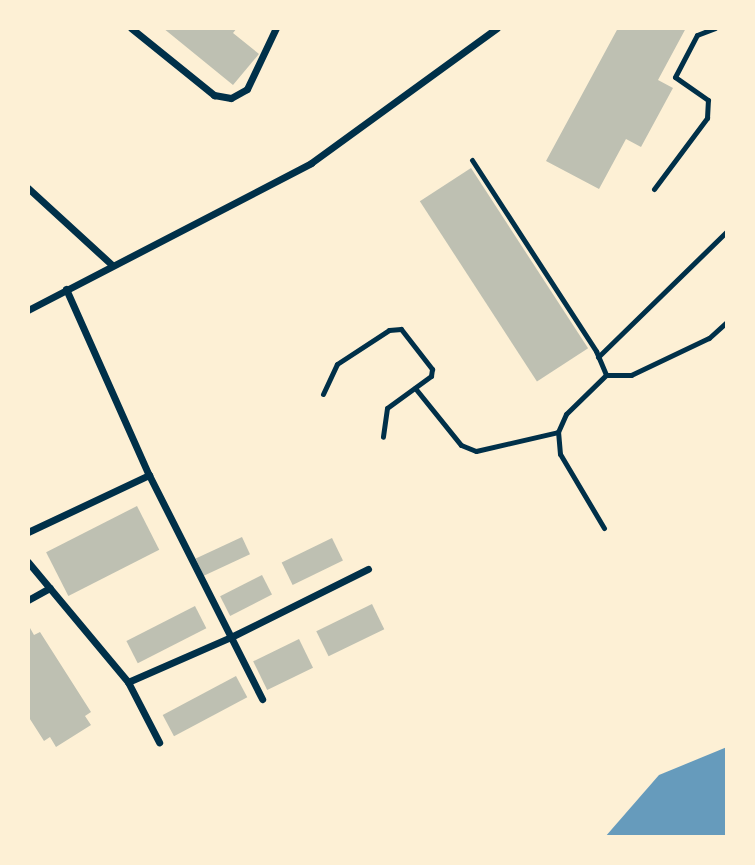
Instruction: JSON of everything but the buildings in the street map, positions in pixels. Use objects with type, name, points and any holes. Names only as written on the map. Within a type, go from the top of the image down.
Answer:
[{"type":"street","points":[[131,28],[214,95],[231,97],[247,89],[276,28]]},
{"type":"street","points":[[28,310],[311,163],[497,28]]},
{"type":"street","points":[[28,188],[112,265]]},
{"type":"street","points":[[66,289],[149,475],[262,699]]},
{"type":"street","points":[[28,532],[149,475]]},
{"type":"street","points":[[28,562],[128,682],[159,741]]},
{"type":"street","points":[[128,682],[231,637],[368,569]]},
{"type":"street","points":[[28,600],[50,588]]},
{"type":"lane","points":[[654,189],[707,118],[708,100],[675,77],[697,35],[715,28]]},
{"type":"lane","points":[[472,160],[598,357],[606,375]]},
{"type":"lane","points":[[598,357],[727,231]]},
{"type":"lane","points":[[604,528],[560,454],[558,432],[566,414],[606,375],[631,375],[709,338],[727,321]]},
{"type":"lane","points":[[323,394],[337,364],[395,327],[401,329],[432,369],[431,376],[387,408],[383,437]]},
{"type":"lane","points":[[415,388],[461,444],[476,451],[558,432]]},
{"type":"water","points":[[727,747],[727,837],[605,837],[659,775]]}]
